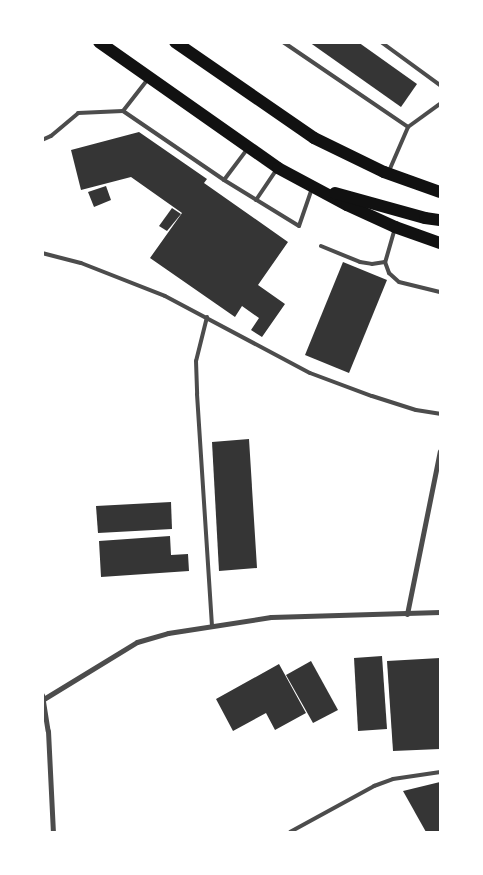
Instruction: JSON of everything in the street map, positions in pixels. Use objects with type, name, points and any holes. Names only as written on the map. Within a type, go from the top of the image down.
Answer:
[{"type":"main road","points":[[99,42],[278,168],[395,227],[440,243]]},
{"type":"main road","points":[[175,42],[314,138],[388,174],[440,192]]},
{"type":"main road","points":[[313,186],[425,218],[440,220]]},
{"type":"street","points":[[407,614],[440,451]]},
{"type":"street","points":[[53,832],[48,731],[43,698],[137,642],[168,633],[271,617],[440,612]]},
{"type":"lane","points":[[283,42],[408,127]]},
{"type":"lane","points":[[381,42],[440,85]]},
{"type":"lane","points":[[123,111],[149,78]]},
{"type":"lane","points":[[388,174],[408,127],[440,104]]},
{"type":"lane","points":[[42,140],[51,136],[78,113],[123,111],[224,180],[299,226],[313,186]]},
{"type":"lane","points":[[224,180],[249,148]]},
{"type":"lane","points":[[256,200],[278,168]]},
{"type":"lane","points":[[395,227],[386,262],[389,273],[399,282],[440,292]]},
{"type":"lane","points":[[321,246],[360,262],[372,264],[386,262]]},
{"type":"lane","points":[[42,253],[81,263],[166,296],[310,373],[381,399],[416,410],[440,414]]},
{"type":"lane","points":[[207,317],[196,361],[196,394],[204,479],[212,625]]},
{"type":"lane","points":[[290,832],[374,786],[393,779],[440,772]]},
{"type":"building","points":[[309,42],[358,42],[417,84],[401,107]]},
{"type":"building","points":[[139,132],[207,179],[204,183],[288,242],[258,285],[285,304],[262,337],[251,330],[259,318],[242,306],[235,317],[150,258],[182,213],[131,177],[81,190],[71,150]]},
{"type":"building","points":[[106,186],[111,200],[94,207],[88,192]]},
{"type":"building","points":[[172,208],[181,214],[167,231],[159,226]]},
{"type":"building","points":[[343,262],[387,280],[349,373],[305,355]]},
{"type":"building","points":[[249,439],[257,568],[219,571],[212,442]]},
{"type":"building","points":[[171,502],[172,529],[98,533],[96,506]]},
{"type":"building","points":[[170,536],[171,555],[188,554],[189,571],[101,577],[99,541]]},
{"type":"building","points":[[382,656],[387,729],[358,731],[354,658]]},
{"type":"building","points":[[440,658],[440,749],[393,751],[387,661]]},
{"type":"building","points":[[311,661],[338,710],[313,723],[286,675]]},
{"type":"building","points":[[279,664],[306,713],[275,730],[266,713],[233,731],[216,699]]},
{"type":"building","points":[[440,782],[440,832],[426,832],[403,791]]}]
